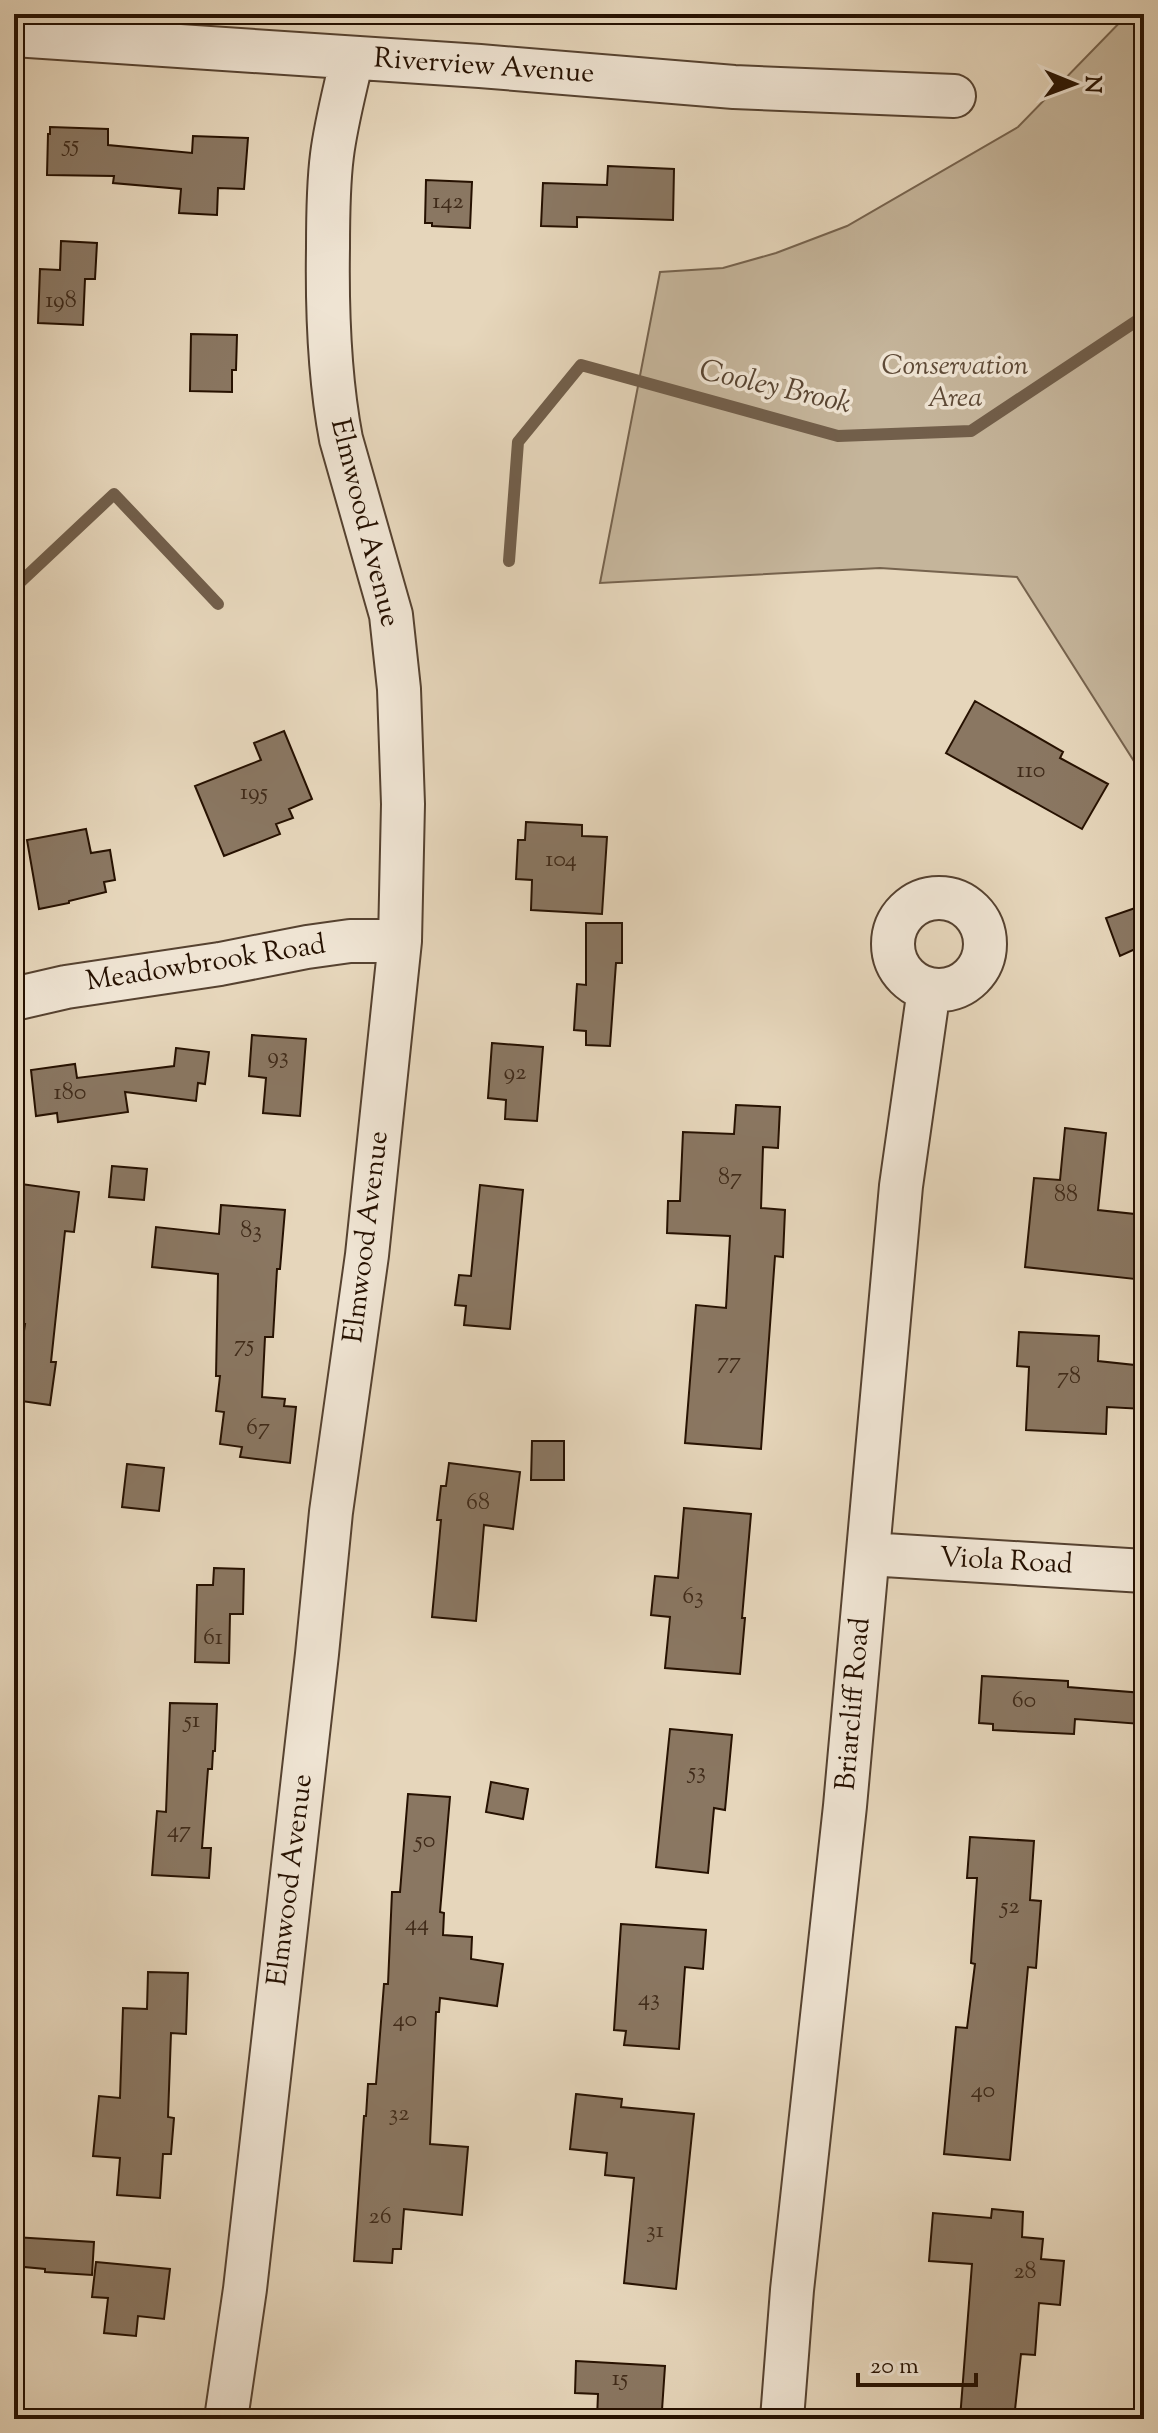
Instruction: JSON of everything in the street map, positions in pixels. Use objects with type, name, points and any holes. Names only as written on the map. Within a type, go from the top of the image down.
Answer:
[{"type":"street","name":"Riverview Avenue","points":[[14,35],[495,67],[734,87],[954,96]]},
{"type":"street","name":"Elmwood Avenue","points":[[226,2419],[245,2289],[331,1512],[367,1255],[400,941],[403,804],[399,689],[391,615],[341,439],[330,352],[327,287],[329,186],[332,152],[352,58]]},
{"type":"street","name":"Meadowbrook Road","points":[[14,999],[66,987],[220,964],[307,947],[350,941],[400,941]]},
{"type":"street","name":"Briarcliff Road","points":[[782,2419],[792,2290],[845,1806],[901,1186],[929,989]]},
{"type":"street","name":"Viola Road","points":[[868,1554],[1144,1571]]},
{"type":"green space","name":"Conservation Area","points":[[1128,14],[1144,14],[1144,777],[1017,577],[880,568],[600,583],[660,272],[723,268],[776,253],[847,226],[1018,127]]},
{"type":"building","points":[[50,127],[108,129],[108,145],[192,153],[193,136],[248,138],[244,189],[218,188],[217,215],[179,213],[181,189],[113,183],[114,176],[47,175]]},
{"type":"building","points":[[608,166],[674,169],[673,220],[577,217],[577,227],[541,226],[543,183],[607,185]]},
{"type":"building","points":[[426,180],[472,182],[470,228],[425,223]]},
{"type":"building","points":[[61,241],[97,243],[95,279],[85,279],[83,325],[38,323],[40,269],[60,270]]},
{"type":"building","points":[[191,334],[237,335],[232,392],[190,391]]},
{"type":"building","points":[[975,701],[1063,752],[1060,758],[1108,784],[1082,829],[946,753]]},
{"type":"building","points":[[284,731],[312,799],[289,809],[293,818],[276,824],[280,834],[224,856],[195,786],[261,760],[254,743]]},
{"type":"building","points":[[526,822],[582,825],[582,836],[607,837],[602,914],[531,910],[532,880],[516,879],[518,840],[525,840]]},
{"type":"building","points":[[86,829],[91,853],[110,850],[115,880],[104,882],[106,892],[39,909],[27,840]]},
{"type":"building","points":[[1144,905],[1144,945],[1120,956],[1106,918]]},
{"type":"building","points":[[586,923],[622,923],[622,963],[616,963],[610,1046],[586,1045],[586,1031],[574,1030],[577,984],[586,985]]},
{"type":"building","points":[[252,1035],[306,1039],[300,1116],[263,1113],[266,1078],[249,1076]]},
{"type":"building","points":[[492,1043],[543,1047],[537,1121],[505,1119],[506,1100],[488,1098]]},
{"type":"building","points":[[176,1048],[209,1052],[205,1084],[198,1083],[196,1101],[125,1092],[128,1112],[58,1122],[57,1113],[36,1116],[31,1070],[75,1064],[77,1078],[174,1066]]},
{"type":"building","points":[[736,1105],[780,1107],[778,1148],[763,1147],[761,1208],[785,1210],[783,1257],[775,1256],[761,1449],[685,1443],[696,1305],[726,1308],[730,1236],[667,1233],[668,1201],[680,1201],[683,1132],[734,1134]]},
{"type":"building","points":[[1065,1128],[1106,1133],[1098,1210],[1144,1215],[1144,1280],[1025,1267],[1034,1178],[1060,1180]]},
{"type":"building","points":[[112,1166],[147,1169],[144,1200],[109,1197]]},
{"type":"building","points":[[14,1183],[79,1192],[74,1232],[65,1231],[51,1362],[56,1362],[50,1405],[14,1400],[25,1324],[20,1324],[23,1300],[14,1300]]},
{"type":"building","points":[[480,1185],[523,1190],[510,1329],[464,1325],[466,1306],[455,1305],[459,1275],[471,1276]]},
{"type":"building","points":[[221,1205],[285,1210],[280,1269],[277,1269],[273,1337],[265,1337],[262,1397],[285,1399],[284,1406],[296,1407],[290,1463],[240,1457],[242,1447],[220,1444],[224,1412],[216,1411],[220,1376],[216,1376],[218,1274],[152,1267],[156,1227],[219,1234]]},
{"type":"building","points":[[1019,1332],[1099,1336],[1098,1361],[1144,1366],[1144,1409],[1107,1407],[1106,1434],[1026,1430],[1029,1367],[1017,1366]]},
{"type":"building","points":[[532,1441],[564,1441],[564,1480],[531,1480]]},
{"type":"building","points":[[449,1463],[520,1472],[513,1529],[484,1525],[476,1621],[432,1617],[441,1520],[437,1520],[441,1486],[446,1486]]},
{"type":"building","points":[[127,1464],[164,1468],[159,1511],[122,1507]]},
{"type":"building","points":[[684,1508],[751,1514],[740,1674],[665,1668],[670,1617],[651,1615],[655,1576],[678,1578]]},
{"type":"building","points":[[214,1568],[244,1569],[243,1614],[230,1614],[229,1663],[195,1662],[197,1585],[213,1585]]},
{"type":"building","points":[[982,1676],[1068,1681],[1068,1687],[1143,1693],[1141,1724],[1075,1719],[1074,1734],[993,1730],[993,1724],[979,1723]]},
{"type":"building","points":[[170,1703],[217,1704],[215,1751],[212,1769],[208,1769],[202,1848],[211,1848],[209,1878],[152,1875],[157,1811],[166,1812]]},
{"type":"building","points":[[670,1729],[732,1735],[725,1810],[714,1808],[708,1873],[656,1867]]},
{"type":"building","points":[[491,1782],[528,1789],[523,1819],[486,1812]]},
{"type":"building","points":[[408,1794],[450,1797],[440,1912],[444,1913],[443,1935],[472,1937],[471,1959],[503,1964],[497,2006],[440,1998],[439,2012],[436,2012],[430,2144],[468,2147],[462,2215],[404,2209],[401,2249],[393,2249],[392,2263],[354,2261],[364,2116],[368,2084],[376,2084],[384,1984],[388,1984],[392,1892],[400,1892]]},
{"type":"building","points":[[970,1837],[1034,1841],[1030,1900],[1041,1901],[1036,1968],[1028,1967],[1010,2160],[944,2154],[956,2027],[967,2028],[975,1964],[971,1963],[977,1878],[967,1878]]},
{"type":"building","points":[[621,1924],[706,1930],[703,1969],[685,1967],[679,2049],[624,2045],[626,2031],[614,2030]]},
{"type":"building","points":[[148,1972],[188,1973],[186,2034],[171,2033],[168,2117],[174,2118],[171,2154],[163,2154],[160,2198],[117,2195],[120,2158],[93,2156],[99,2096],[120,2098],[123,2008],[147,2009]]},
{"type":"building","points":[[576,2094],[622,2099],[621,2107],[694,2114],[676,2289],[624,2283],[634,2178],[605,2175],[607,2153],[570,2149]]},
{"type":"building","points":[[992,2209],[1023,2212],[1022,2237],[1043,2239],[1041,2259],[1064,2261],[1060,2305],[1039,2303],[1035,2355],[1021,2354],[1014,2419],[960,2419],[972,2264],[929,2261],[933,2213],[991,2218]]},
{"type":"building","points":[[14,2237],[94,2242],[92,2275],[45,2272],[45,2269],[14,2266]]},
{"type":"building","points":[[96,2262],[170,2269],[164,2319],[138,2316],[136,2336],[104,2333],[108,2298],[92,2297]]},
{"type":"building","points":[[576,2361],[665,2366],[662,2410],[651,2409],[651,2419],[597,2419],[598,2394],[575,2393]]},
{"type":"waterway","name":"Cooley Brook","points":[[509,561],[518,442],[581,365],[838,436],[971,431],[1144,316]]},
{"type":"waterway","name":"Cooley Brook","points":[[14,588],[114,494],[218,604]]}]
